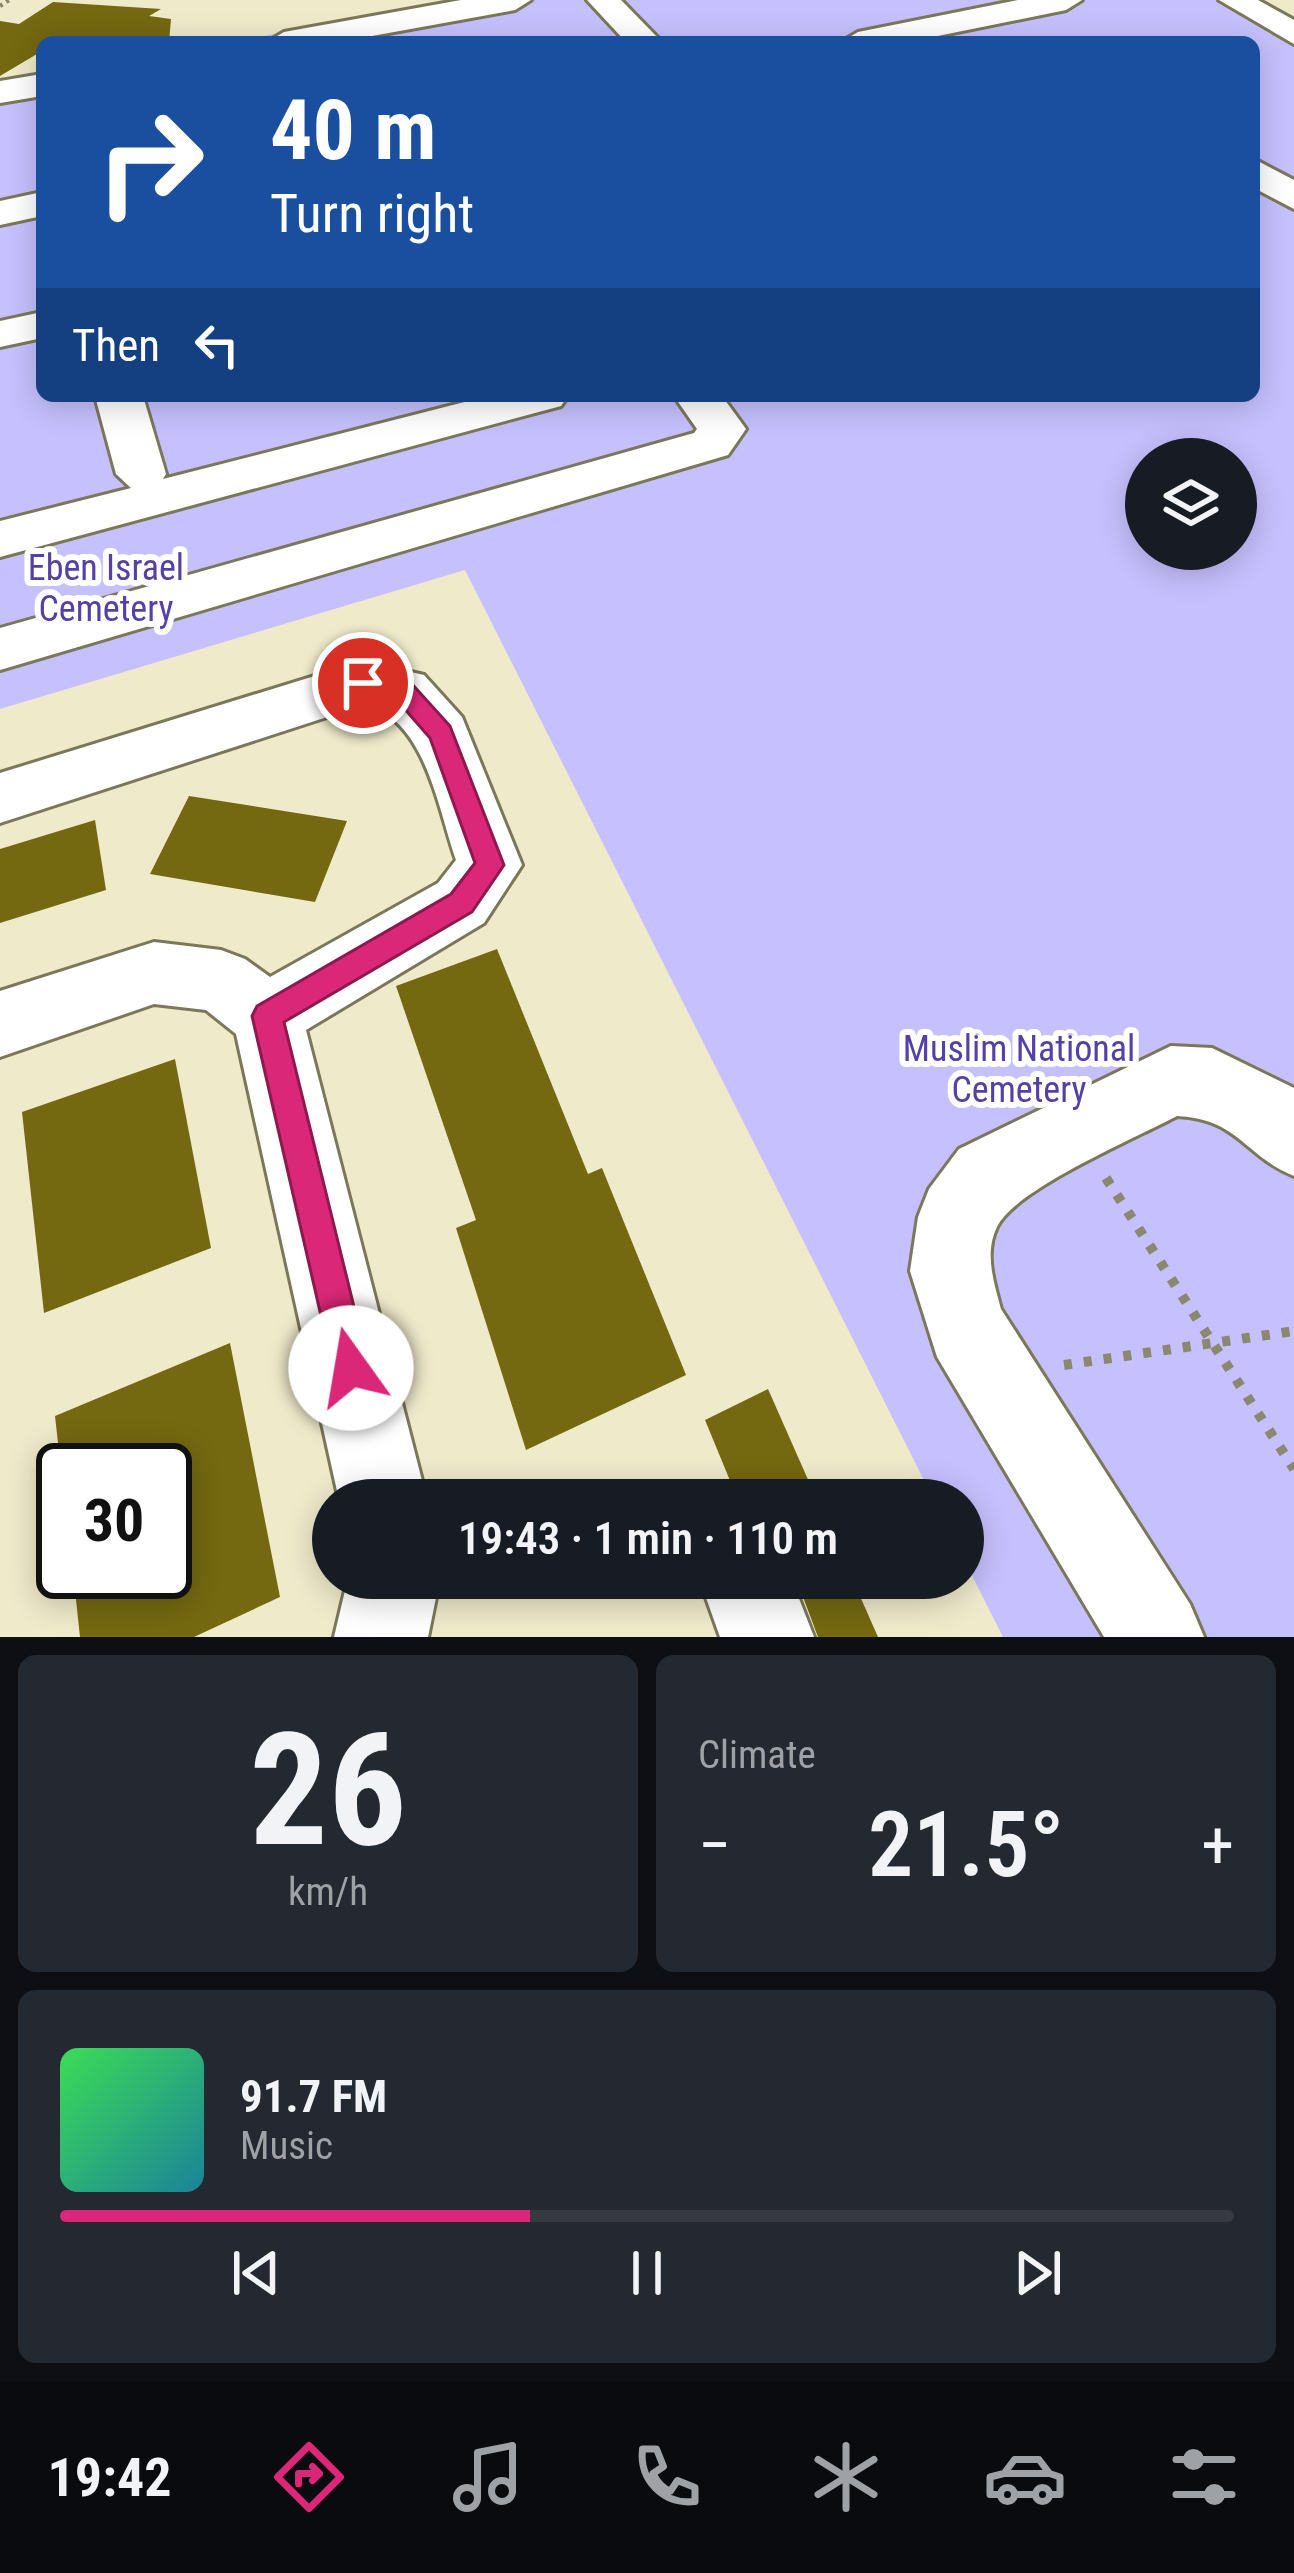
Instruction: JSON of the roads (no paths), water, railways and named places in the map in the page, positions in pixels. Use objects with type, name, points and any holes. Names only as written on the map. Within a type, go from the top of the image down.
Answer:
[{"type":"street","points":[[339,36],[515,0]]},
{"type":"street","points":[[604,0],[639,36]]},
{"type":"street","points":[[1235,0],[1294,34]]},
{"type":"street","points":[[883,36],[1015,4],[1060,15]]},
{"type":"street","points":[[1260,154],[1294,145]]},
{"type":"street","points":[[1260,175],[1294,197]]},
{"type":"street","points":[[0,212],[36,205]]},
{"type":"street","points":[[0,334],[36,326]]},
{"type":"street","points":[[121,402],[141,474]]},
{"type":"street","points":[[0,510],[413,402]]},
{"type":"street","points":[[0,649],[344,500],[532,402]]},
{"type":"street","points":[[0,539],[344,500],[711,444],[722,429],[702,402]]},
{"type":"street","points":[[0,798],[363,683],[404,691],[441,733],[490,865],[461,903],[267,1016]]},
{"type":"street","points":[[0,1024],[154,973],[221,981],[267,1016],[377,1479]]},
{"type":"street","points":[[1157,1637],[966,1328],[950,1271],[957,1216],[986,1176],[1171,1081],[1212,1083],[1262,1107],[1294,1139]]},
{"type":"street","points":[[381,1637],[389,1599]]},
{"type":"street","points":[[753,1599],[767,1637]]},
{"type":"park label","name":"Eben Israel Cemetery","points":[[106,588]]},
{"type":"park label","name":"Muslim National Cemetery","points":[[1019,1068]]}]
